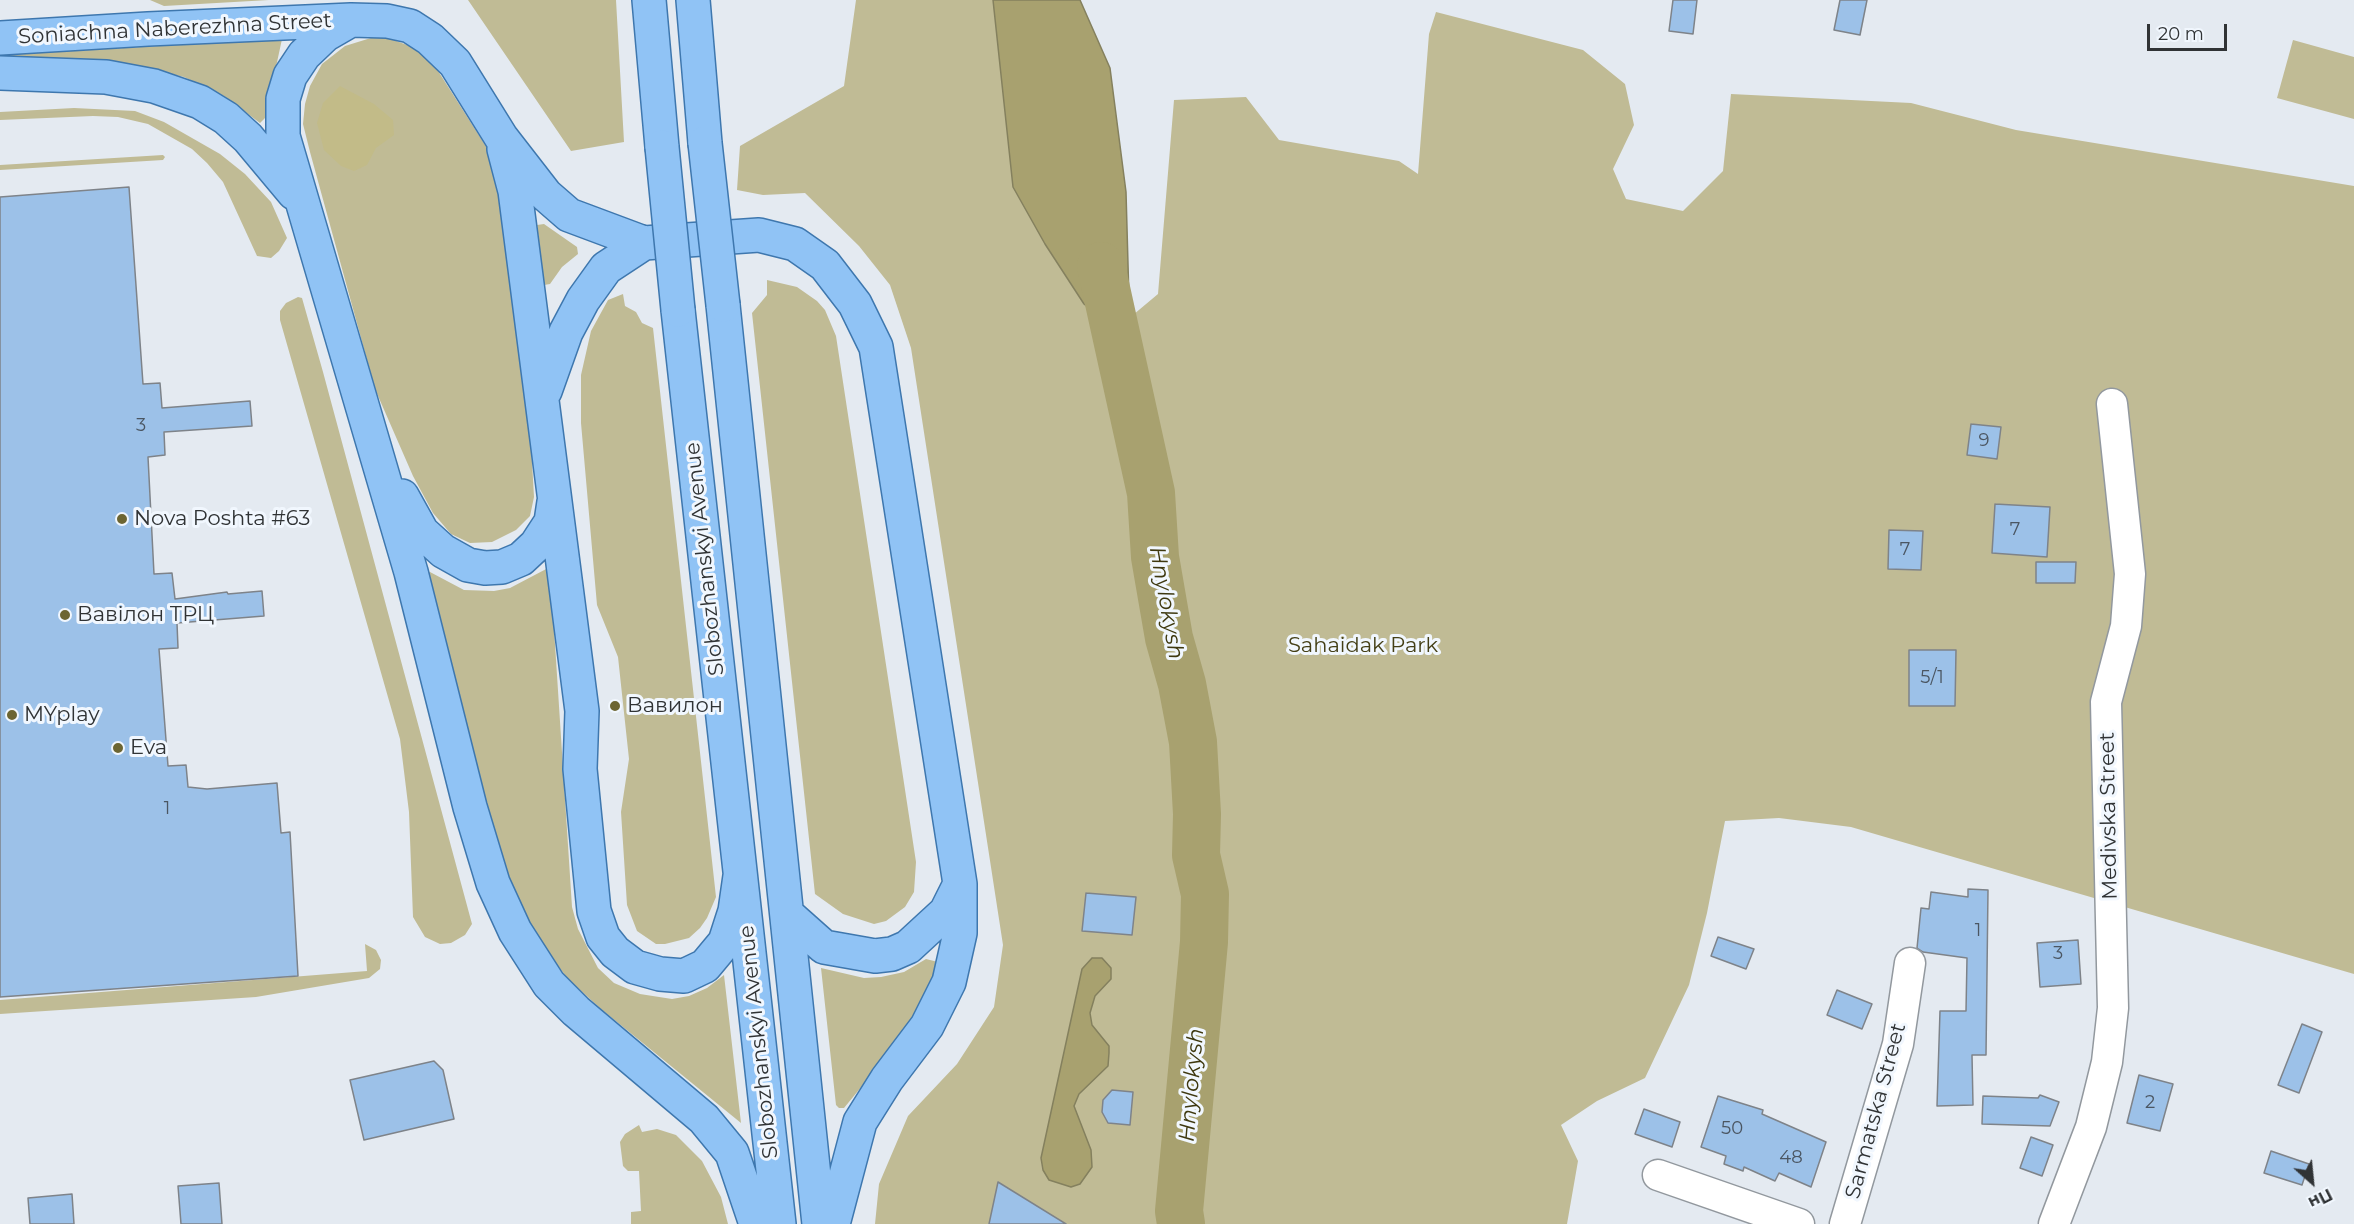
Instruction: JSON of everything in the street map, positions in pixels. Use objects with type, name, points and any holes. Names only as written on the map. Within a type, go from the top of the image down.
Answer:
[{"type":"main road","name":"Slobozhanskyi Avenue","points":[[649,0],[678,310],[779,1224]]},
{"type":"main road","name":"Slobozhanskyi Avenue","points":[[693,0],[705,143],[819,1224]]},
{"type":"main road","name":"Soniachna Naberezhna Street","points":[[0,38],[148,28],[351,20],[387,21],[410,26],[430,39],[455,63],[501,137]]},
{"type":"main road","points":[[351,20],[325,34],[304,55],[290,76],[283,99],[284,136],[325,284],[411,572],[470,807],[502,907],[530,957],[549,984],[576,1011],[704,1119],[732,1154],[756,1224]]},
{"type":"main road","name":"Soniachna Naberezhna Street","points":[[0,73],[106,77],[154,86],[200,102],[226,118],[248,138],[305,206]]},
{"type":"main road","points":[[501,137],[546,195],[569,215],[644,243],[759,235],[795,244],[825,265],[855,303],[876,347],[960,884],[960,933],[949,982],[927,1026],[887,1079],[860,1122],[833,1224]]},
{"type":"main road","points":[[501,137],[515,191],[543,398],[582,711],[580,769],[589,879],[594,911],[603,937],[615,952],[635,967],[660,974],[684,976],[705,966],[725,942],[735,911],[740,876]]},
{"type":"main road","points":[[543,398],[566,332],[583,300],[606,268],[644,243]]},
{"type":"main road","points":[[371,433],[422,532],[443,551],[468,565],[485,568],[502,567],[521,559],[536,545],[551,522],[555,494]]},
{"type":"main road","points":[[788,915],[824,947],[867,955],[892,954],[921,937],[946,912],[960,884]]},
{"type":"street","name":"Medivska Street","points":[[2054,1224],[2091,1127],[2107,1062],[2113,1008],[2106,702],[2126,626],[2130,574],[2112,404]]},
{"type":"street","name":"Sarmatska Street","points":[[1845,1224],[1898,1044],[1910,963]]},
{"type":"street","points":[[1658,1175],[1799,1224]]},
{"type":"green space","points":[[150,0],[269,0],[164,6]]},
{"type":"green space","points":[[468,0],[616,0],[624,142],[571,151]]},
{"type":"green space","name":"Sahaidak Park","points":[[856,0],[993,0],[1004,86],[1045,244],[1084,304],[1115,330],[1158,294],[1174,100],[1246,97],[1279,140],[1399,161],[1418,174],[1429,34],[1436,12],[1583,50],[1625,84],[1634,125],[1613,169],[1626,199],[1683,211],[1723,171],[1731,94],[1911,103],[2016,130],[2354,186],[2354,974],[1851,827],[1779,818],[1725,821],[1707,913],[1689,985],[1645,1078],[1597,1101],[1561,1125],[1578,1161],[1567,1224],[875,1224],[879,1184],[908,1116],[957,1064],[994,1007],[1003,945],[911,348],[890,285],[859,246],[805,193],[763,195],[737,190],[740,146],[844,86]]},
{"type":"green space","points":[[374,37],[391,39],[407,45],[421,52],[433,63],[494,159],[529,409],[534,497],[530,516],[516,530],[492,542],[470,543],[451,534],[433,513],[413,476],[375,389],[303,124],[310,86],[322,64],[345,46]]},
{"type":"green space","points":[[282,39],[265,118],[260,123],[224,96],[184,77],[138,66],[95,61],[0,59],[0,55]]},
{"type":"green space","points":[[2293,40],[2354,57],[2354,119],[2277,98]]},
{"type":"green space","points":[[74,108],[135,111],[164,122],[220,154],[245,174],[271,202],[287,238],[279,251],[271,258],[257,256],[223,182],[192,149],[148,124],[118,117],[93,116],[0,120],[0,112]]},
{"type":"green space","points":[[163,155],[165,157],[163,160],[0,170],[0,165]]},
{"type":"green space","points":[[544,224],[577,247],[578,254],[562,267],[550,284],[544,285],[537,225]]},
{"type":"green space","points":[[767,280],[797,287],[817,301],[825,310],[836,336],[916,862],[914,892],[905,907],[886,921],[874,924],[843,914],[815,894],[752,313],[767,295]]},
{"type":"green space","points":[[623,294],[625,306],[636,312],[642,323],[653,328],[716,897],[700,928],[689,938],[665,944],[656,944],[637,931],[627,905],[621,812],[629,759],[618,657],[597,605],[581,423],[581,375],[591,331],[608,300]]},
{"type":"green space","points":[[298,297],[302,298],[323,372],[472,924],[465,935],[451,943],[440,944],[425,937],[413,917],[409,812],[400,739],[280,320],[280,311],[286,303]]},
{"type":"green space","points":[[550,567],[572,907],[578,929],[598,968],[614,983],[640,994],[672,999],[689,996],[707,988],[724,975],[741,1123],[601,1009],[568,979],[537,938],[504,869],[424,575],[430,572],[464,590],[494,591],[510,588]]},
{"type":"green space","points":[[365,944],[376,950],[381,960],[380,969],[369,978],[256,997],[0,1014],[0,1000],[367,971]]},
{"type":"green space","points":[[926,959],[938,962],[926,1004],[844,1108],[839,1108],[836,1105],[821,968],[864,978],[881,977],[904,972]]},
{"type":"green space","points":[[639,1125],[642,1132],[657,1129],[676,1135],[702,1161],[721,1197],[728,1224],[631,1224],[631,1212],[641,1211],[639,1171],[628,1171],[623,1166],[620,1142],[625,1134]]},
{"type":"shaded area","points":[[993,0],[1080,0],[1110,68],[1126,192],[1129,300],[1115,330],[1084,304],[1045,244],[1013,187]]},
{"type":"shaded area","points":[[340,86],[374,104],[393,120],[394,135],[376,148],[367,165],[354,171],[341,166],[324,150],[317,123],[323,103]]},
{"type":"shaded area","points":[[1092,958],[1102,958],[1111,968],[1111,979],[1095,996],[1090,1013],[1092,1025],[1109,1046],[1108,1066],[1079,1094],[1074,1106],[1091,1150],[1092,1167],[1080,1184],[1071,1187],[1049,1180],[1043,1170],[1041,1158],[1082,969]]},
{"type":"building","points":[[1673,0],[1697,0],[1693,34],[1669,31]]},
{"type":"building","points":[[1840,0],[1867,0],[1860,35],[1834,30]]},
{"type":"building","name":"Вавілон ТРЦ","points":[[129,187],[143,384],[160,383],[162,408],[250,401],[252,426],[164,432],[165,455],[148,457],[154,574],[172,573],[175,599],[227,592],[228,594],[262,591],[264,616],[177,623],[178,648],[159,649],[168,766],[186,765],[188,787],[207,789],[277,783],[281,833],[290,832],[298,976],[0,997],[0,197]]},
{"type":"building","points":[[1971,424],[2001,427],[1997,459],[1967,455]]},
{"type":"building","points":[[1995,504],[2050,507],[2047,557],[1992,553]]},
{"type":"building","points":[[1889,530],[1923,531],[1921,570],[1888,569]]},
{"type":"building","points":[[2036,562],[2076,562],[2075,583],[2036,583]]},
{"type":"building","points":[[1909,650],[1956,650],[1955,706],[1909,706]]},
{"type":"building","points":[[1968,889],[1988,890],[1986,1055],[1972,1055],[1973,1105],[1937,1106],[1940,1011],[1966,1011],[1967,958],[1923,952],[1917,948],[1921,908],[1929,909],[1931,892],[1968,897]]},
{"type":"building","points":[[1086,893],[1136,897],[1132,935],[1082,931]]},
{"type":"building","points":[[1718,937],[1754,949],[1746,969],[1711,956]]},
{"type":"building","points":[[2078,940],[2081,984],[2040,987],[2037,943]]},
{"type":"building","points":[[1837,990],[1872,1004],[1862,1029],[1827,1015]]},
{"type":"building","points":[[2302,1024],[2322,1032],[2299,1093],[2278,1085]]},
{"type":"building","points":[[434,1061],[443,1070],[454,1119],[364,1140],[350,1080]]},
{"type":"building","points":[[2139,1075],[2173,1084],[2160,1131],[2127,1123]]},
{"type":"building","points":[[1112,1090],[1133,1092],[1130,1125],[1108,1123],[1102,1112],[1103,1100]]},
{"type":"building","points":[[2040,1095],[2059,1102],[2050,1126],[1982,1124],[1983,1096],[2038,1098]]},
{"type":"building","points":[[1718,1096],[1763,1110],[1762,1114],[1826,1142],[1811,1187],[1779,1173],[1775,1181],[1744,1167],[1743,1171],[1724,1164],[1726,1156],[1701,1147]]},
{"type":"building","points":[[1644,1109],[1680,1122],[1672,1147],[1635,1134]]},
{"type":"building","points":[[2031,1137],[2053,1145],[2042,1176],[2020,1168]]},
{"type":"building","points":[[2271,1151],[2309,1164],[2302,1185],[2264,1173]]},
{"type":"building","points":[[998,1182],[1066,1224],[989,1224]]},
{"type":"building","points":[[219,1183],[222,1224],[181,1224],[178,1186]]},
{"type":"building","points":[[72,1194],[74,1224],[30,1224],[28,1198]]},
{"type":"waterway","name":"Hnylokysh","points":[[1101,266],[1151,493],[1155,557],[1169,638],[1182,684],[1193,742],[1197,814],[1196,855],[1205,894],[1204,942],[1179,1211],[1181,1224]]},
{"type":"place","name":"Nova Poshta #63","points":[[122,519]]},
{"type":"place","name":"Вавілон ТРЦ","points":[[65,615]]},
{"type":"place","name":"Вавилон","points":[[615,706]]},
{"type":"place","name":"MYplay","points":[[12,715]]},
{"type":"place","name":"Eva","points":[[118,748]]}]
